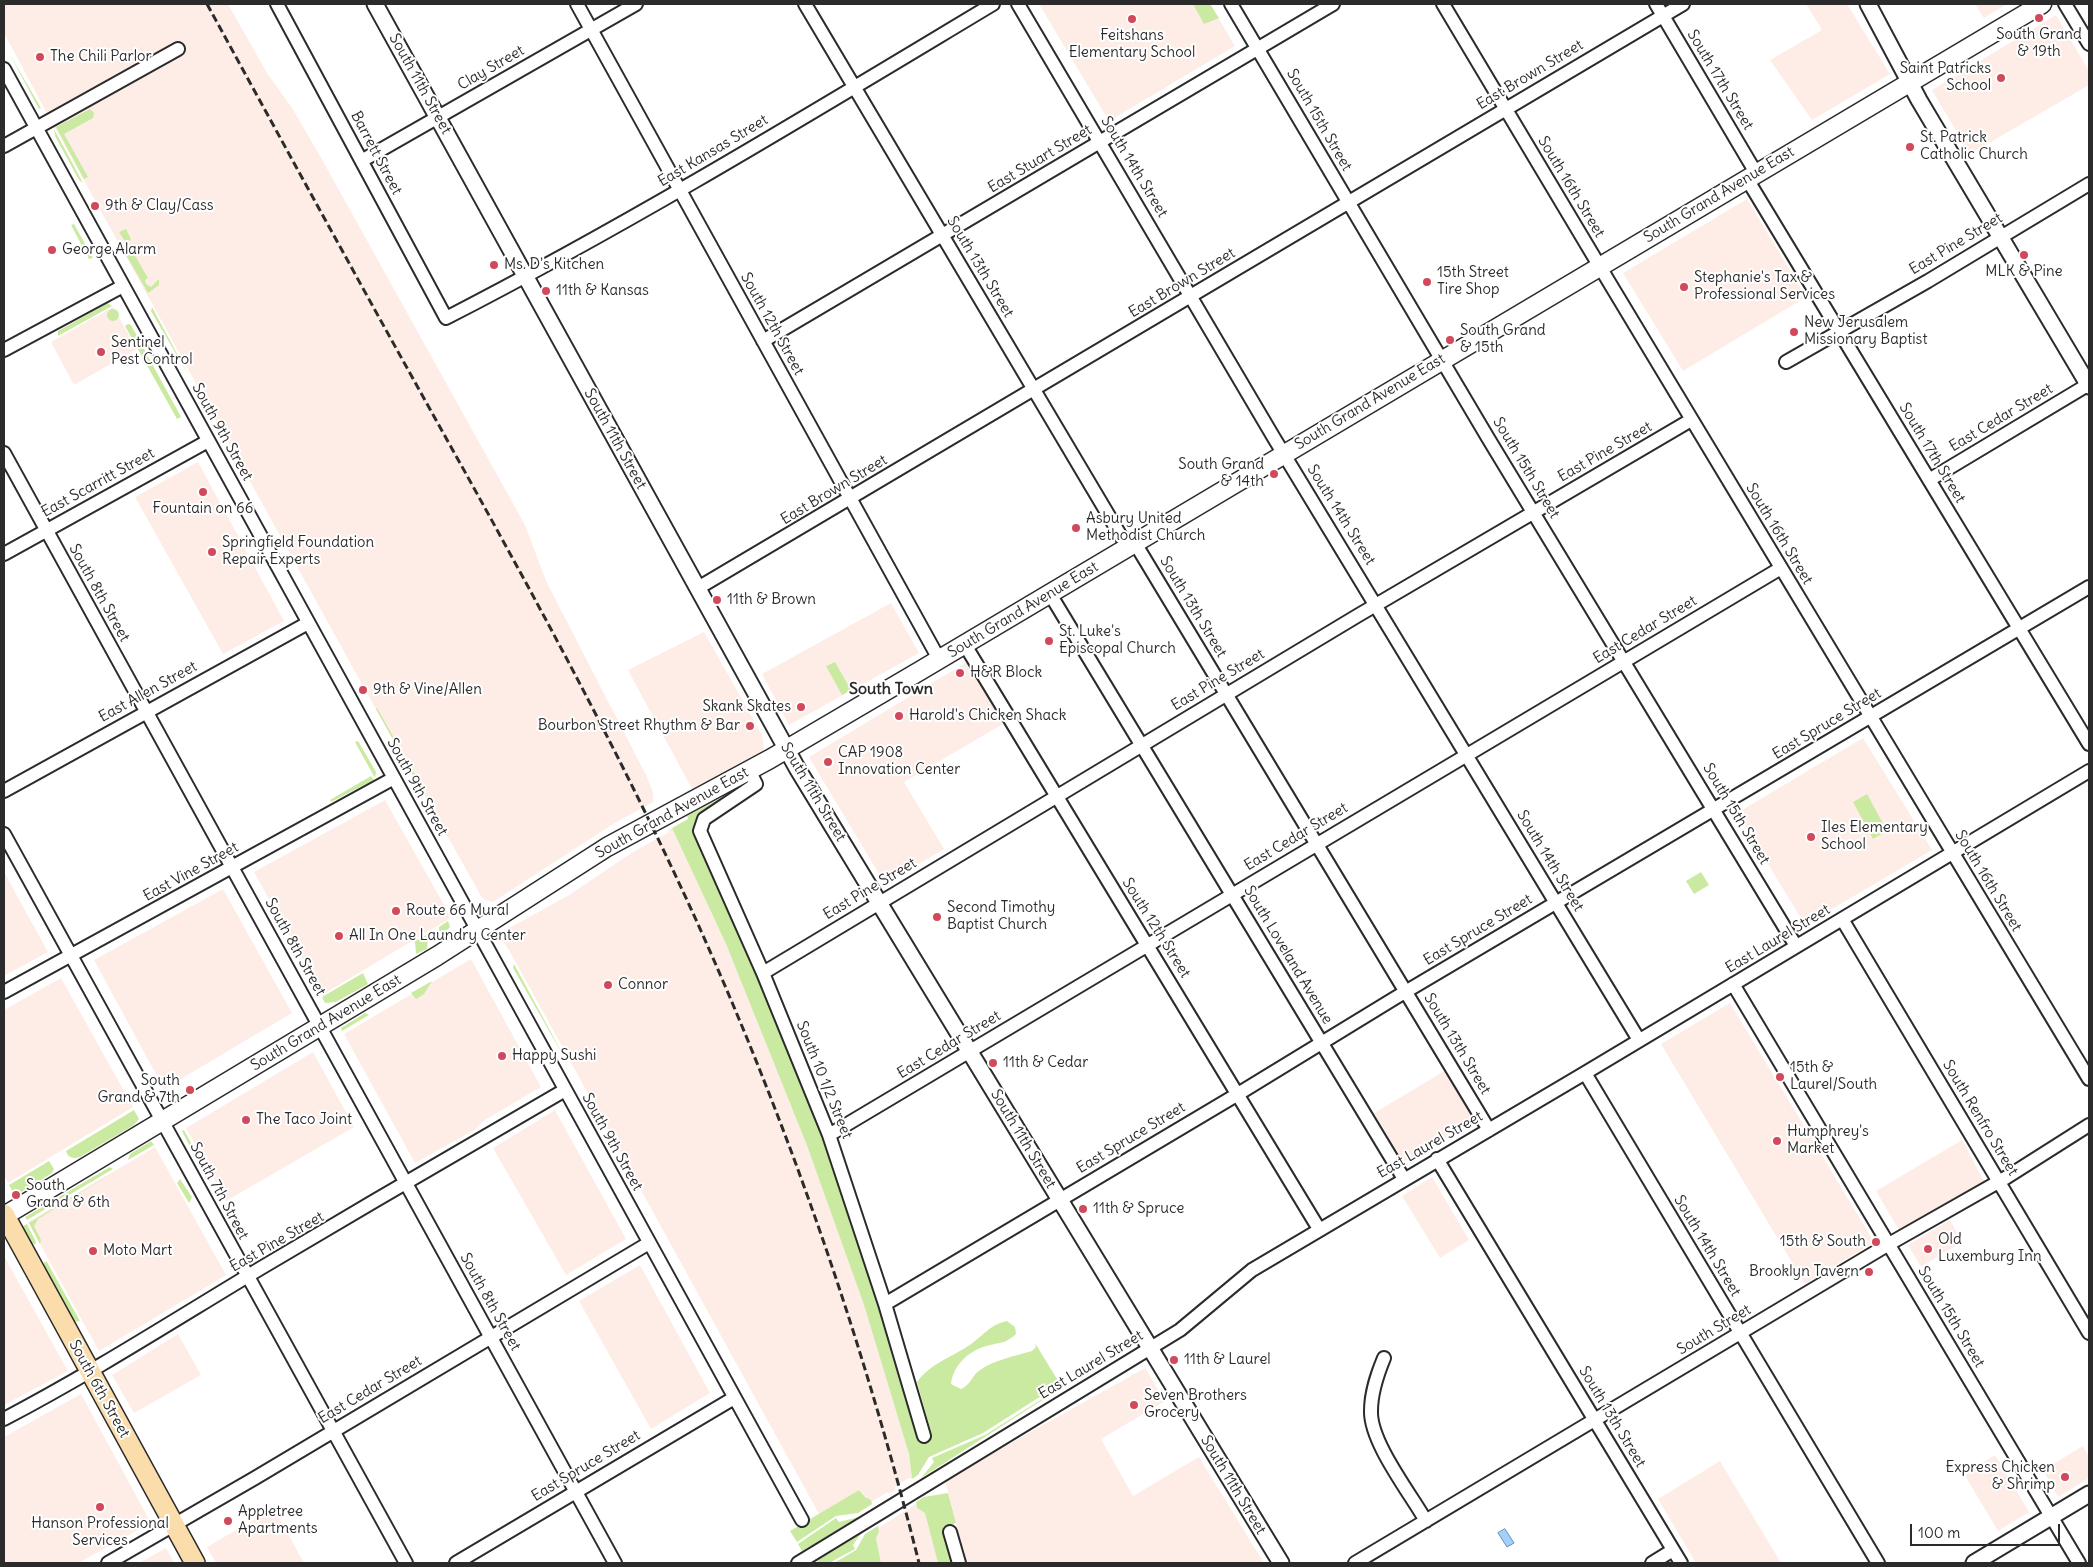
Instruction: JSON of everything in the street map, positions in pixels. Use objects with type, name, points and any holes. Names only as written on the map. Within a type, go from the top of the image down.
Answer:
[{"type":"main road","name":"South Grand Avenue East","points":[[4,1215],[320,1027],[477,931],[607,847],[787,749],[965,645],[2042,4]]},
{"type":"main road","name":"South 6th Street","points":[[4,1215],[195,1563]]},
{"type":"street","name":"Barrett Street","points":[[277,4],[363,160],[446,318]]},
{"type":"street","name":"South 11th Street","points":[[376,4],[787,749],[1281,1563]]},
{"type":"street","name":"South 12th Street","points":[[577,4],[939,660]]},
{"type":"street","name":"Clay Street","points":[[363,160],[636,4]]},
{"type":"street","name":"South 13th Street","points":[[805,4],[1122,538],[1135,543],[1407,991],[1489,1130]]},
{"type":"street","name":"East Kansas Street","points":[[446,318],[526,277],[680,190],[993,4]]},
{"type":"street","name":"South 14th Street","points":[[1018,4],[1284,454],[1639,1040]]},
{"type":"street","name":"South 15th Street","points":[[1231,4],[1442,360],[1796,946]]},
{"type":"street","name":"East Stuart Street","points":[[763,341],[1333,4]]},
{"type":"street","name":"South 16th Street","points":[[1443,4],[2089,1079]]},
{"type":"street","name":"South 17th Street","points":[[1656,4],[1840,332],[2089,744]]},
{"type":"street","name":"East Brown Street","points":[[698,588],[1683,4]]},
{"type":"street","points":[[1868,4],[1910,82],[2089,385]]},
{"type":"street","points":[[2065,4],[2089,44]]},
{"type":"street","points":[[4,146],[178,49]]},
{"type":"street","name":"South 9th Street","points":[[4,69],[802,1520]]},
{"type":"street","name":"East Pine Street","points":[[1786,362],[1928,281],[2089,184]]},
{"type":"street","points":[[4,350],[123,286]]},
{"type":"street","name":"East Cedar Street","points":[[1929,480],[2089,385]]},
{"type":"street","name":"East Pine Street","points":[[763,973],[1226,694],[1692,420]]},
{"type":"street","name":"East Scarritt Street","points":[[4,554],[208,441]]},
{"type":"street","name":"South 8th Street","points":[[4,453],[615,1563]]},
{"type":"street","name":"East Cedar Street","points":[[829,1135],[1781,568]]},
{"type":"street","name":"East Spruce Street","points":[[885,1304],[1407,991],[2089,587]]},
{"type":"street","name":"South Loveland Avenue","points":[[1050,594],[1404,1179]]},
{"type":"street","name":"East Allen Street","points":[[4,791],[308,623]]},
{"type":"street","name":"South 12th Street","points":[[965,645],[1319,1229]]},
{"type":"street","name":"South 10 1/2 Street","points":[[749,770],[756,784],[737,795],[704,820],[700,830],[763,973],[829,1135],[885,1304],[924,1436]]},
{"type":"street","name":"East Laurel Street","points":[[798,1563],[1197,1318],[1252,1270],[2089,771]]},
{"type":"street","name":"East Vine Street","points":[[4,992],[394,778]]},
{"type":"street","name":"South 7th Street","points":[[4,834],[406,1563]]},
{"type":"street","name":"South Renfro Street","points":[[1842,919],[2089,1333]]},
{"type":"street","name":"South 15th Street","points":[[1734,984],[2079,1563]]},
{"type":"street","name":"South 14th Street","points":[[1585,1073],[1878,1563]]},
{"type":"street","name":"East Pine Street","points":[[4,1419],[406,1184],[484,1135],[565,1090]]},
{"type":"street","name":"South Street","points":[[1355,1563],[1889,1244],[1999,1181],[2089,1125]]},
{"type":"street","name":"South 13th Street","points":[[1437,1159],[1681,1563]]},
{"type":"street","name":"East Cedar Street","points":[[108,1563],[174,1526],[649,1243]]},
{"type":"street","points":[[1384,1358],[1372,1394],[1370,1412],[1375,1432],[1383,1450],[1426,1520]]},
{"type":"street","name":"East Spruce Street","points":[[456,1563],[734,1398]]},
{"type":"street","points":[[1974,1563],[2089,1494]]},
{"type":"street","points":[[950,1532],[959,1563]]},
{"type":"street","points":[[1652,1563],[1673,1550]]},
{"type":"shaded area","points":[[4,4],[228,4],[267,73],[292,108],[319,154],[525,525],[546,581],[646,775],[653,792],[653,802],[613,824],[493,902],[485,900],[481,896],[44,108],[4,33]]},
{"type":"shaded area","points":[[1039,4],[1210,4],[1235,46],[1109,121]]},
{"type":"shaded area","points":[[1806,4],[1847,4],[1890,74],[1812,120],[1770,60],[1822,30]]},
{"type":"shaded area","points":[[1975,4],[2007,4],[1984,18]]},
{"type":"shaded area","points":[[2056,15],[2089,71],[2089,85],[1970,154],[1932,90]]},
{"type":"shaded area","points":[[1747,199],[1806,297],[1683,371],[1623,273]]},
{"type":"shaded area","points":[[113,307],[137,349],[74,385],[51,342]]},
{"type":"shaded area","points":[[198,462],[284,621],[223,654],[135,497]]},
{"type":"shaded area","points":[[891,603],[919,653],[789,725],[762,674]]},
{"type":"shaded area","points":[[704,632],[762,735],[764,750],[692,789],[628,670]]},
{"type":"shaded area","points":[[967,662],[1003,724],[904,782],[944,849],[885,884],[809,757]]},
{"type":"shaded area","points":[[1863,738],[1932,850],[1805,925],[1737,813]]},
{"type":"shaded area","points":[[385,800],[448,912],[449,919],[322,995],[254,872]]},
{"type":"shaded area","points":[[672,828],[726,944],[806,1143],[864,1305],[909,1454],[912,1479],[909,1478],[895,1487],[895,1490],[889,1494],[888,1492],[871,1502],[859,1490],[819,1514],[509,950],[501,939],[504,931],[569,895],[633,852],[669,832],[668,830]]},
{"type":"shaded area","points":[[4,872],[48,952],[4,976]]},
{"type":"shaded area","points":[[223,889],[292,1013],[164,1089],[94,960]]},
{"type":"shaded area","points":[[471,959],[541,1087],[483,1121],[476,1129],[415,1163],[344,1034]]},
{"type":"shaded area","points":[[61,978],[133,1107],[8,1183],[4,1176],[4,1010]]},
{"type":"shaded area","points":[[1730,1003],[1874,1242],[1805,1284],[1661,1044]]},
{"type":"shaded area","points":[[313,1052],[354,1127],[226,1201],[186,1128]]},
{"type":"shaded area","points":[[1448,1069],[1473,1110],[1476,1122],[1405,1161],[1402,1160],[1374,1113]]},
{"type":"shaded area","points":[[555,1110],[626,1239],[566,1275],[493,1148]]},
{"type":"shaded area","points":[[1962,1140],[1984,1181],[1899,1230],[1876,1191]]},
{"type":"shaded area","points":[[155,1147],[226,1275],[99,1351],[28,1222]]},
{"type":"shaded area","points":[[1432,1177],[1469,1240],[1440,1258],[1402,1196]]},
{"type":"shaded area","points":[[1950,1220],[1962,1242],[1921,1267],[1908,1245]]},
{"type":"shaded area","points":[[4,1256],[68,1371],[4,1405]]},
{"type":"shaded area","points":[[640,1265],[710,1393],[651,1429],[579,1301]]},
{"type":"shaded area","points":[[178,1334],[201,1375],[134,1413],[112,1375]]},
{"type":"shaded area","points":[[1145,1368],[1165,1401],[1101,1439],[1133,1496],[1199,1457],[1264,1563],[966,1563],[945,1480]]},
{"type":"shaded area","points":[[81,1394],[151,1523],[78,1563],[4,1563],[4,1437]]},
{"type":"shaded area","points":[[2083,1446],[2089,1457],[2089,1478],[2058,1497],[2043,1470]]},
{"type":"shaded area","points":[[1995,1455],[2029,1512],[1998,1531],[1964,1474]]},
{"type":"shaded area","points":[[1720,1461],[1781,1563],[1696,1563],[1658,1499]]},
{"type":"shaded area","points":[[916,1504],[917,1508],[925,1513],[938,1563],[881,1563],[876,1538],[879,1532],[878,1528]]},
{"type":"shaded area","points":[[274,1508],[304,1563],[216,1563],[207,1547]]},
{"type":"shaded area","points":[[166,1548],[174,1563],[139,1563]]},
{"type":"green space","points":[[1193,4],[1210,4],[1219,18],[1204,24]]},
{"type":"green space","points":[[9,53],[41,108],[39,109]]},
{"type":"green space","points":[[90,109],[94,113],[93,118],[64,134],[88,177],[84,179],[56,127]]},
{"type":"green space","points":[[54,129],[83,183],[79,180],[55,136]]},
{"type":"green space","points":[[74,224],[93,258],[89,259],[71,225]]},
{"type":"green space","points":[[126,229],[131,239],[127,242],[148,278],[145,280],[146,284],[151,287],[159,279],[159,285],[148,293],[121,246],[126,243],[119,232]]},
{"type":"green space","points":[[108,303],[112,306],[58,336],[58,331]]},
{"type":"green space","points":[[152,307],[189,376],[151,311]]},
{"type":"green space","points":[[111,309],[115,309],[119,315],[115,321],[111,321],[107,317],[107,313]]},
{"type":"green space","points":[[131,325],[181,417],[177,419],[125,326]]},
{"type":"green space","points":[[835,662],[851,690],[842,695],[826,666]]},
{"type":"green space","points":[[377,708],[418,780],[416,781]]},
{"type":"green space","points":[[358,741],[376,772],[375,778],[355,742]]},
{"type":"green space","points":[[371,776],[374,780],[331,802],[330,800]]},
{"type":"green space","points":[[1867,794],[1887,831],[1873,839],[1853,802]]},
{"type":"green space","points":[[719,799],[720,801],[699,819],[695,835],[782,1036],[821,1135],[857,1235],[918,1439],[932,1435],[917,1382],[928,1370],[968,1346],[990,1328],[1000,1323],[1007,1321],[1015,1327],[1016,1334],[1004,1342],[988,1345],[971,1353],[961,1361],[954,1372],[951,1384],[961,1389],[968,1384],[977,1372],[1005,1359],[1032,1351],[1036,1347],[1035,1343],[1060,1384],[983,1433],[929,1457],[918,1475],[912,1479],[909,1454],[864,1305],[806,1143],[726,944],[672,828],[688,819],[687,816]]},
{"type":"green space","points":[[1701,872],[1709,885],[1694,894],[1686,881]]},
{"type":"green space","points":[[448,921],[450,927],[439,938],[439,927]]},
{"type":"green space","points":[[426,935],[428,938],[427,949],[416,954],[415,941]]},
{"type":"green space","points":[[514,964],[567,1062],[513,968]]},
{"type":"green space","points":[[363,973],[368,984],[336,1002],[325,1003],[322,997]]},
{"type":"green space","points":[[432,981],[424,994],[416,999],[411,993]]},
{"type":"green space","points":[[365,1013],[369,1015],[342,1031],[341,1028]]},
{"type":"green space","points":[[134,1110],[139,1119],[134,1125],[80,1157],[69,1157],[66,1151]]},
{"type":"green space","points":[[184,1130],[211,1179],[206,1178],[182,1131]]},
{"type":"green space","points":[[151,1141],[154,1145],[128,1160],[130,1154]]},
{"type":"green space","points":[[49,1161],[54,1169],[52,1173],[15,1196],[9,1185]]},
{"type":"green space","points":[[110,1167],[113,1169],[27,1220],[25,1217]]},
{"type":"green space","points":[[114,1172],[38,1219],[34,1226],[41,1240],[40,1244],[29,1223]]},
{"type":"green space","points":[[180,1179],[192,1197],[189,1203],[177,1183]]},
{"type":"green space","points":[[27,1224],[36,1242],[35,1245],[30,1243],[21,1227]]},
{"type":"green space","points":[[44,1262],[47,1262],[80,1321],[74,1322],[44,1267]]},
{"type":"green space","points":[[1058,1389],[921,1478],[934,1462],[932,1458],[985,1435]]},
{"type":"green space","points":[[859,1490],[865,1497],[871,1500],[872,1504],[858,1513],[836,1516],[797,1542],[790,1531]]},
{"type":"green space","points":[[948,1493],[956,1523],[944,1527],[954,1563],[938,1563],[925,1513],[917,1508],[916,1502],[924,1497]]},
{"type":"green space","points":[[859,1517],[802,1551],[798,1544],[836,1518],[839,1522]]},
{"type":"green space","points":[[878,1526],[879,1532],[876,1538],[881,1563],[834,1563],[856,1550],[865,1534]]},
{"type":"green space","points":[[862,1532],[853,1545],[855,1549],[829,1563],[819,1563],[817,1560]]},
{"type":"water","points":[[1505,1529],[1514,1543],[1507,1547],[1498,1533]]},
{"type":"railway","points":[[207,4],[536,602],[601,724],[692,911],[760,1070],[820,1232],[873,1396],[919,1563]]},
{"type":"place","name":"South Grand & 19th","points":[[2039,18]]},
{"type":"place","name":"Feitshans Elementary School","points":[[1132,19]]},
{"type":"place","name":"The Chili Parlor","points":[[40,57]]},
{"type":"place","name":"Saint Patricks School","points":[[2001,78]]},
{"type":"place","name":"St. Patrick Catholic Church","points":[[1910,147]]},
{"type":"place","name":"9th & Clay/Cass","points":[[95,206]]},
{"type":"place","name":"George Alarm","points":[[52,250]]},
{"type":"place","name":"MLK & Pine","points":[[2024,255]]},
{"type":"place","name":"Ms. D's Kitchen","points":[[494,265]]},
{"type":"place","name":"15th Street Tire Shop","points":[[1427,282]]},
{"type":"place","name":"Stephanie's Tax & Professional Services","points":[[1684,287]]},
{"type":"place","name":"11th & Kansas","points":[[546,291]]},
{"type":"place","name":"New Jerusalem Missionary Baptist","points":[[1794,332]]},
{"type":"place","name":"South Grand & 15th","points":[[1450,340]]},
{"type":"place","name":"Sentinel Pest Control","points":[[101,352]]},
{"type":"place","name":"South Grand & 14th","points":[[1274,474]]},
{"type":"place","name":"Fountain on 66","points":[[203,492]]},
{"type":"place","name":"Asbury United Methodist Church","points":[[1076,528]]},
{"type":"place","name":"Springfield Foundation Repair Experts","points":[[212,552]]},
{"type":"place","name":"11th & Brown","points":[[717,600]]},
{"type":"place","name":"St. Luke's Episcopal Church","points":[[1049,641]]},
{"type":"place","name":"H&R Block","points":[[960,673]]},
{"type":"place","name":"9th & Vine/Allen","points":[[363,690]]},
{"type":"place","name":"Skank Skates","points":[[801,707]]},
{"type":"place","name":"Harold's Chicken Shack","points":[[899,716]]},
{"type":"place","name":"Bourbon Street Rhythm & Bar","points":[[750,726]]},
{"type":"place","name":"CAP 1908 Innovation Center","points":[[828,762]]},
{"type":"place","name":"Iles Elementary School","points":[[1811,837]]},
{"type":"place","name":"Route 66 Mural","points":[[396,911]]},
{"type":"place","name":"Second Timothy Baptist Church","points":[[937,917]]},
{"type":"place","name":"All In One Laundry Center","points":[[339,936]]},
{"type":"place","name":"Connor","points":[[608,985]]},
{"type":"place","name":"Happy Sushi","points":[[502,1056]]},
{"type":"place","name":"11th & Cedar","points":[[993,1063]]},
{"type":"place","name":"15th & Laurel/South","points":[[1780,1077]]},
{"type":"place","name":"South Grand & 7th","points":[[190,1090]]},
{"type":"place","name":"The Taco Joint","points":[[246,1120]]},
{"type":"place","name":"Humphrey's Market","points":[[1777,1141]]},
{"type":"place","name":"South Grand & 6th","points":[[16,1195]]},
{"type":"place","name":"11th & Spruce","points":[[1083,1209]]},
{"type":"place","name":"15th & South","points":[[1876,1242]]},
{"type":"place","name":"Old Luxemburg Inn","points":[[1928,1249]]},
{"type":"place","name":"Moto Mart","points":[[93,1251]]},
{"type":"place","name":"Brooklyn Tavern","points":[[1869,1272]]},
{"type":"place","name":"11th & Laurel","points":[[1174,1360]]},
{"type":"place","name":"Seven Brothers Grocery","points":[[1134,1405]]},
{"type":"place","name":"Express Chicken & Shrimp","points":[[2065,1477]]},
{"type":"place","name":"Hanson Professional Services","points":[[100,1507]]},
{"type":"place","name":"Appletree Apartments","points":[[228,1521]]},
{"type":"district","name":"South Town","points":[[891,689]]}]
